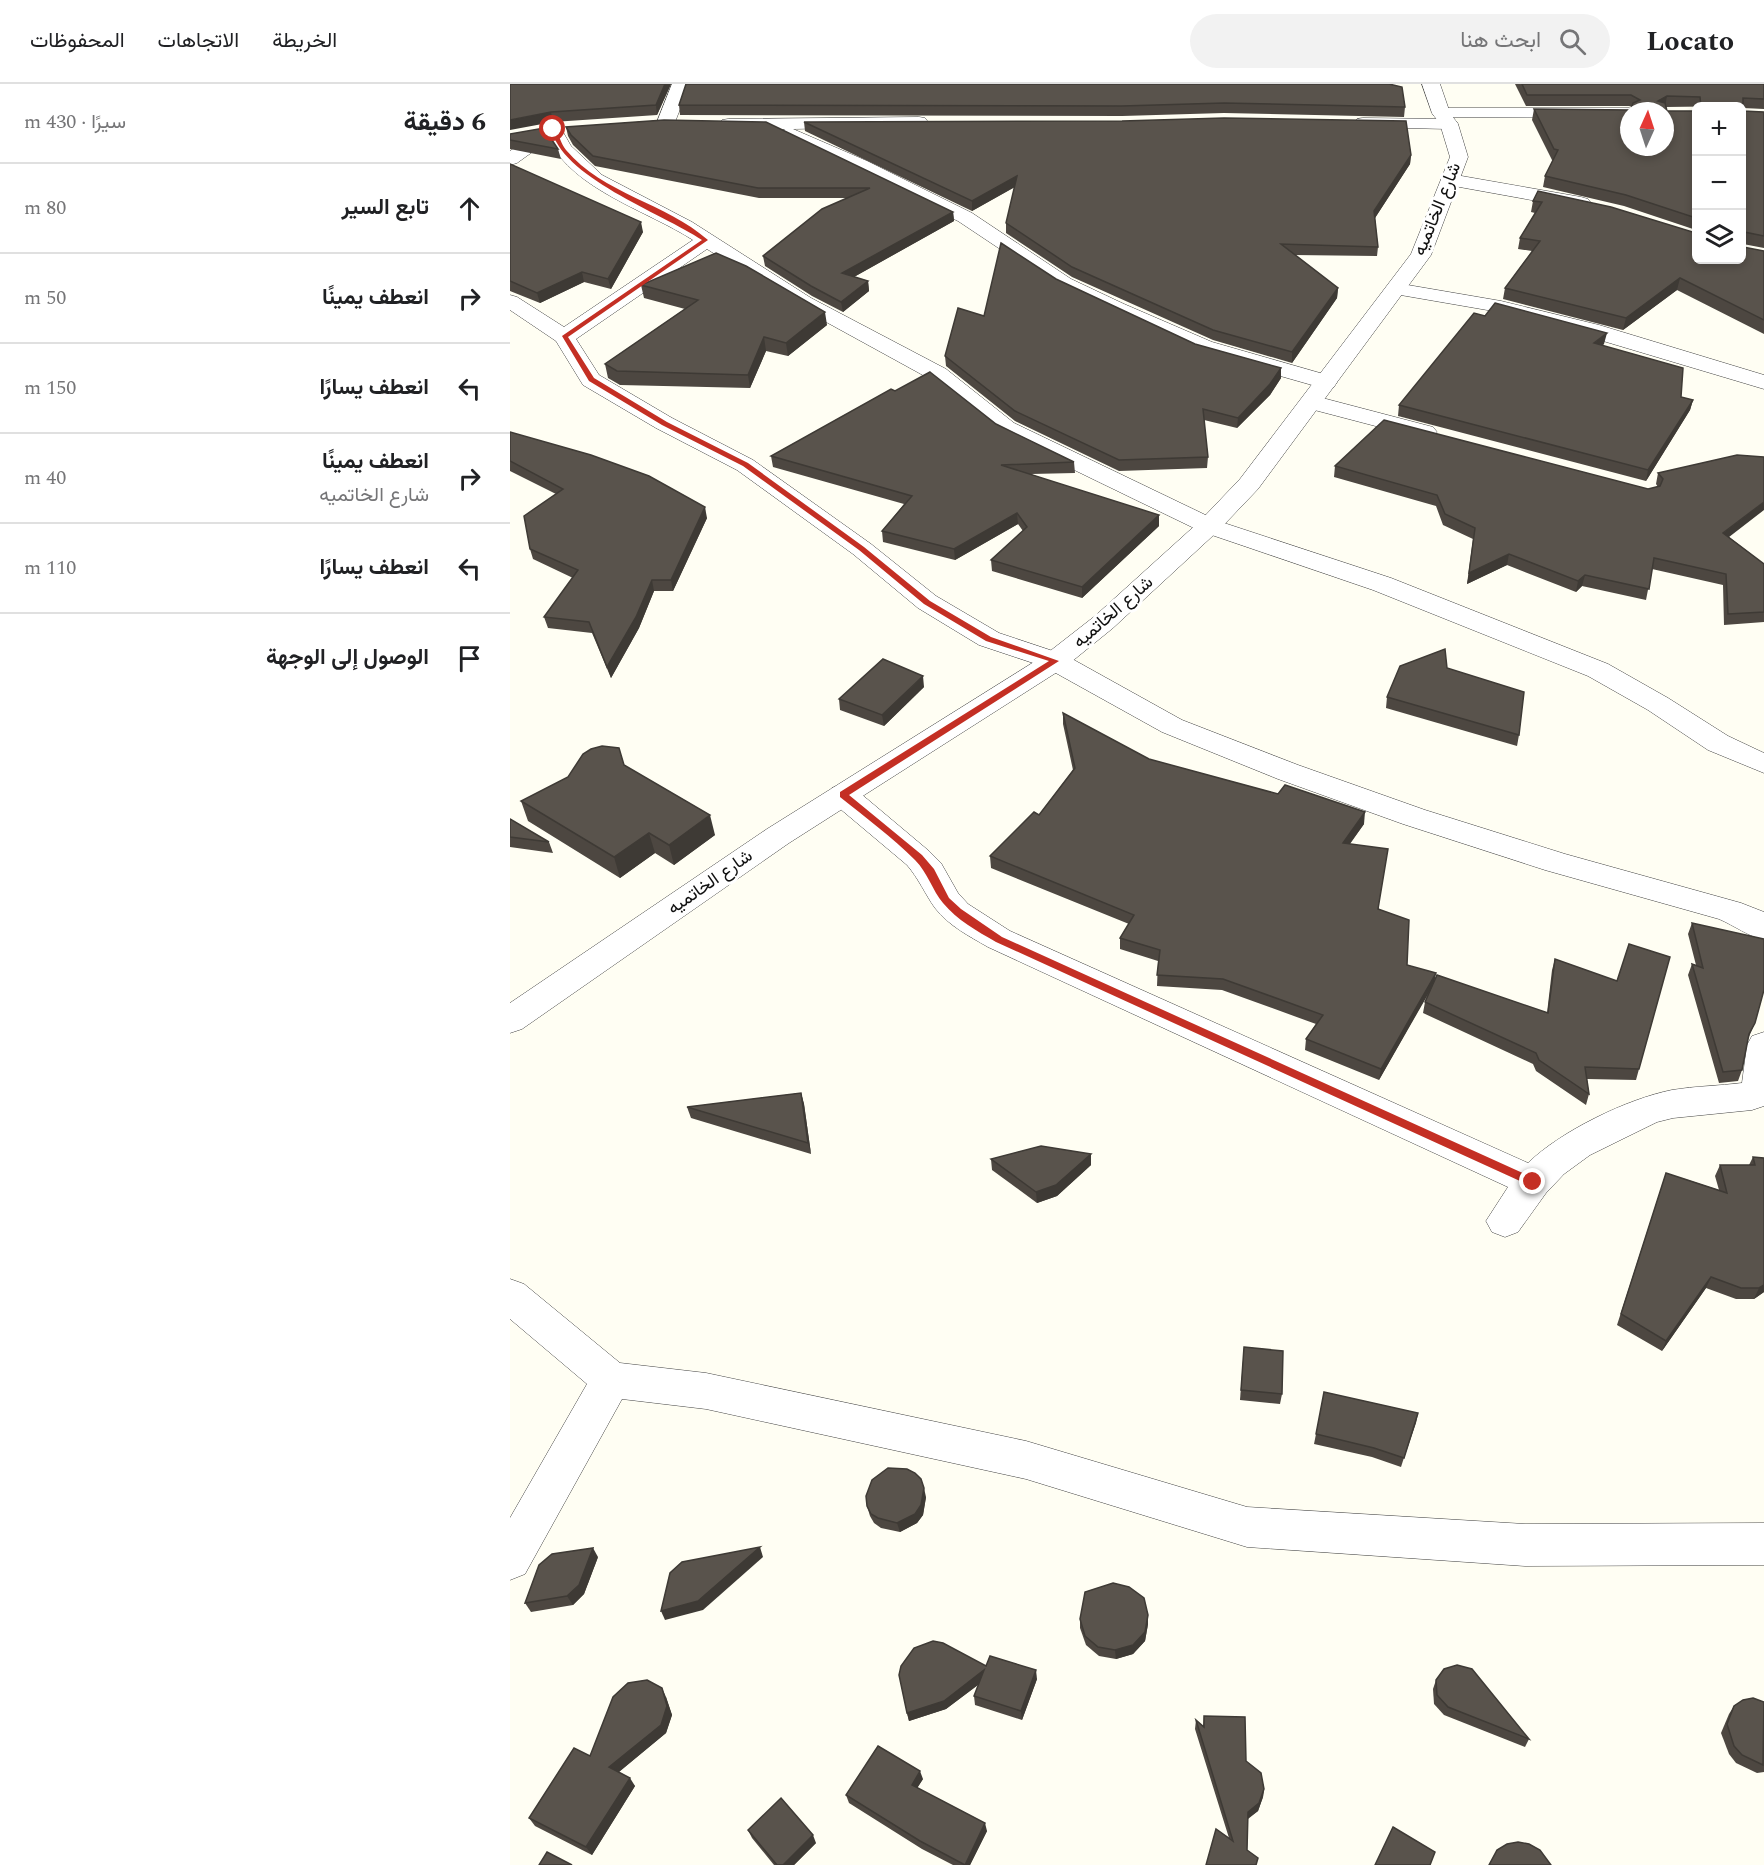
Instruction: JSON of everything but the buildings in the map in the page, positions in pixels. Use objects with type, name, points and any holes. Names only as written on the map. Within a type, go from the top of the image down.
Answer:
[{"type":"street","points":[[666,122],[681,84]]},
{"type":"street","name":"شارع الخاتميه","points":[[510,1020],[778,836],[1055,661],[1104,622],[1209,526],[1249,484],[1421,255],[1459,157],[1431,84]]},
{"type":"street","points":[[1345,122],[1620,113]]},
{"type":"street","points":[[706,124],[933,122]]},
{"type":"street","points":[[645,123],[686,123]]},
{"type":"street","points":[[771,124],[965,217],[1064,283],[1117,308],[1204,347],[1443,437]]},
{"type":"street","points":[[510,137],[577,127]]},
{"type":"street","points":[[510,159],[553,129]]},
{"type":"street","points":[[553,129],[563,149],[595,179],[685,226],[804,302],[938,374],[1006,428],[1209,526],[1382,584],[1598,670],[1658,704],[1718,743],[1764,764]]},
{"type":"street","points":[[1450,180],[1593,206]]},
{"type":"street","points":[[564,337],[705,240]]},
{"type":"street","points":[[1396,289],[1505,307],[1591,330],[1764,382]]},
{"type":"street","points":[[510,301],[564,337],[591,380],[664,423],[745,465],[862,549],[927,602],[989,639],[1055,661],[1172,726],[1288,772],[1414,817],[1556,862],[1730,911],[1752,920],[1764,929]]},
{"type":"street","points":[[843,795],[918,858],[930,871],[946,900],[957,912],[999,939],[1533,1182]]},
{"type":"street","points":[[1505,1221],[1533,1182],[1551,1164],[1577,1145],[1647,1111],[1672,1104],[1752,1096],[1761,1085],[1764,1045]]},
{"type":"street","points":[[510,1296],[610,1380],[706,1391],[1026,1460],[1247,1527],[1525,1545],[1764,1544]]},
{"type":"street","points":[[510,1559],[610,1380]]},
{"type":"route","points":[[553,129],[563,149],[595,179],[685,226],[705,240],[564,337],[591,380],[664,423],[745,465],[801,503],[927,602],[989,639],[1055,661],[843,795],[918,858],[930,871],[946,900],[957,912],[999,939],[1533,1182]]}]
